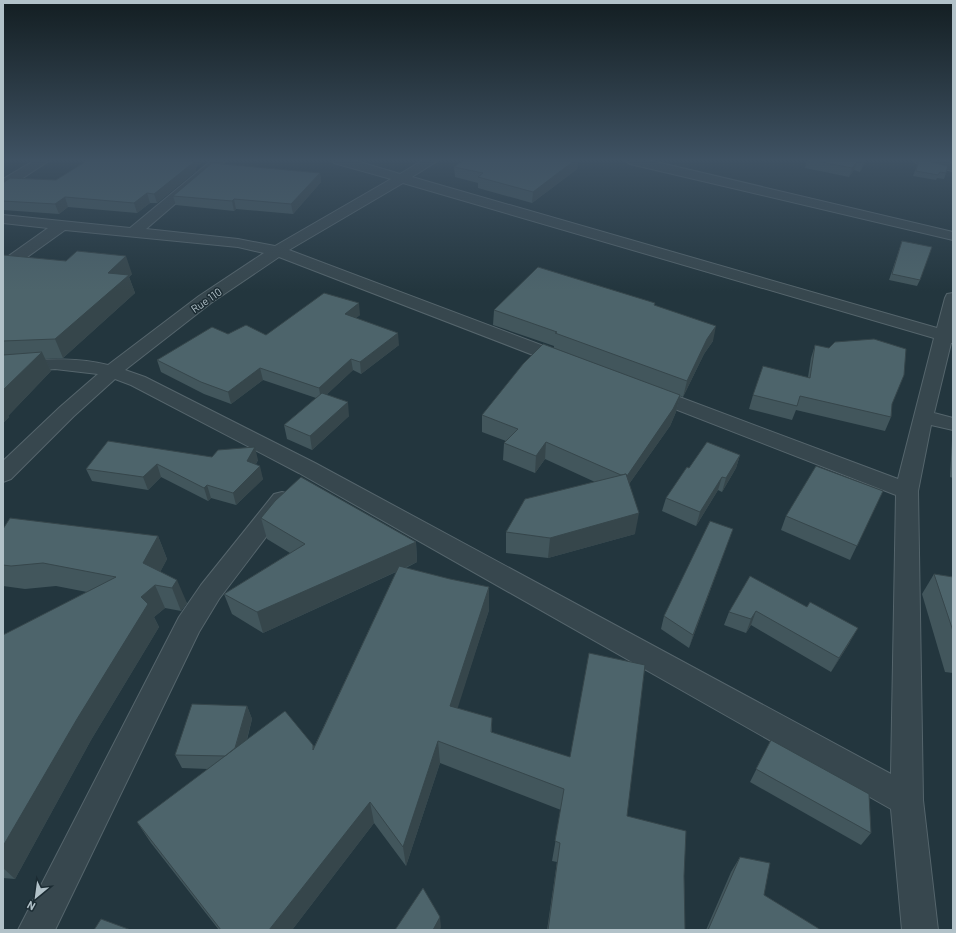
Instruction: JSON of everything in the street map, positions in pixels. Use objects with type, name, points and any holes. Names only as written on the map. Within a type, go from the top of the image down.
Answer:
[{"type":"street","points":[[134,232],[168,204]]},
{"type":"street","name":"Rue 110","points":[[3,474],[59,417],[111,371],[200,304],[278,251],[360,204]]},
{"type":"street","points":[[487,204],[948,337]]},
{"type":"street","points":[[815,204],[953,236]]},
{"type":"street","points":[[3,218],[238,243],[278,251],[582,367]]},
{"type":"street","points":[[3,267],[62,225]]},
{"type":"street","points":[[920,930],[907,800],[907,491],[923,416],[948,337],[953,298]]},
{"type":"street","points":[[3,368],[62,364],[111,371],[138,381],[307,468],[907,800]]},
{"type":"street","points":[[634,387],[907,491]]},
{"type":"street","points":[[923,416],[953,424]]},
{"type":"street","points":[[36,930],[189,625],[210,592],[307,468]]},
{"type":"building","points":[[902,241],[932,247],[920,280],[892,274]]},
{"type":"building","points":[[77,251],[126,256],[108,273],[129,275],[55,339],[3,341],[3,255],[66,261]]},
{"type":"building","points":[[538,267],[655,303],[654,305],[716,326],[707,339],[687,381],[494,310]]},
{"type":"building","points":[[324,293],[359,303],[345,314],[398,333],[360,362],[351,359],[319,388],[260,368],[228,392],[201,382],[157,360],[212,327],[228,334],[246,325],[266,335]]},
{"type":"building","points":[[874,339],[906,349],[904,375],[892,404],[891,417],[800,396],[797,406],[753,395],[763,366],[810,378],[815,345],[829,348],[835,342]]},
{"type":"building","points":[[543,344],[680,395],[673,409],[627,476],[626,474],[621,475],[546,442],[536,456],[504,443],[518,429],[482,415],[523,364]]},
{"type":"building","points":[[42,352],[3,390],[3,355]]},
{"type":"building","points":[[322,393],[348,402],[310,436],[284,425]]},
{"type":"building","points":[[108,441],[212,457],[218,450],[255,447],[247,461],[260,466],[233,493],[207,485],[204,488],[157,464],[143,477],[86,469]]},
{"type":"building","points":[[707,442],[740,455],[726,478],[722,477],[700,512],[666,498],[687,467],[689,468]]},
{"type":"building","points":[[816,466],[883,491],[857,546],[786,516]]},
{"type":"building","points":[[626,474],[639,513],[550,538],[506,532],[525,499]]},
{"type":"building","points":[[301,477],[416,542],[257,612],[224,594],[305,544],[261,518],[275,501]]},
{"type":"building","points":[[10,518],[158,536],[143,563],[177,580],[172,588],[155,585],[141,597],[148,604],[77,719],[3,846],[3,635],[116,577],[43,563],[11,566],[3,565],[3,529]]},
{"type":"building","points":[[710,521],[733,529],[693,635],[664,616]]},
{"type":"building","points":[[399,566],[489,587],[450,706],[492,718],[491,732],[570,757],[589,653],[645,665],[627,816],[686,831],[684,876],[685,930],[548,930],[560,843],[555,841],[564,789],[438,741],[403,847],[370,802],[269,930],[221,930],[137,822],[285,711],[313,745],[313,750]]},
{"type":"building","points":[[934,574],[953,577],[953,631]]},
{"type":"building","points":[[750,576],[807,607],[810,602],[858,628],[839,658],[756,611],[751,619],[729,612]]},
{"type":"building","points":[[192,704],[247,706],[235,748],[225,756],[175,755]]},
{"type":"building","points":[[771,740],[869,794],[871,833],[756,769]]},
{"type":"building","points":[[740,857],[770,863],[764,895],[821,930],[708,930]]},
{"type":"building","points":[[423,888],[440,917],[433,930],[395,930]]},
{"type":"building","points":[[101,919],[131,930],[94,930]]}]
